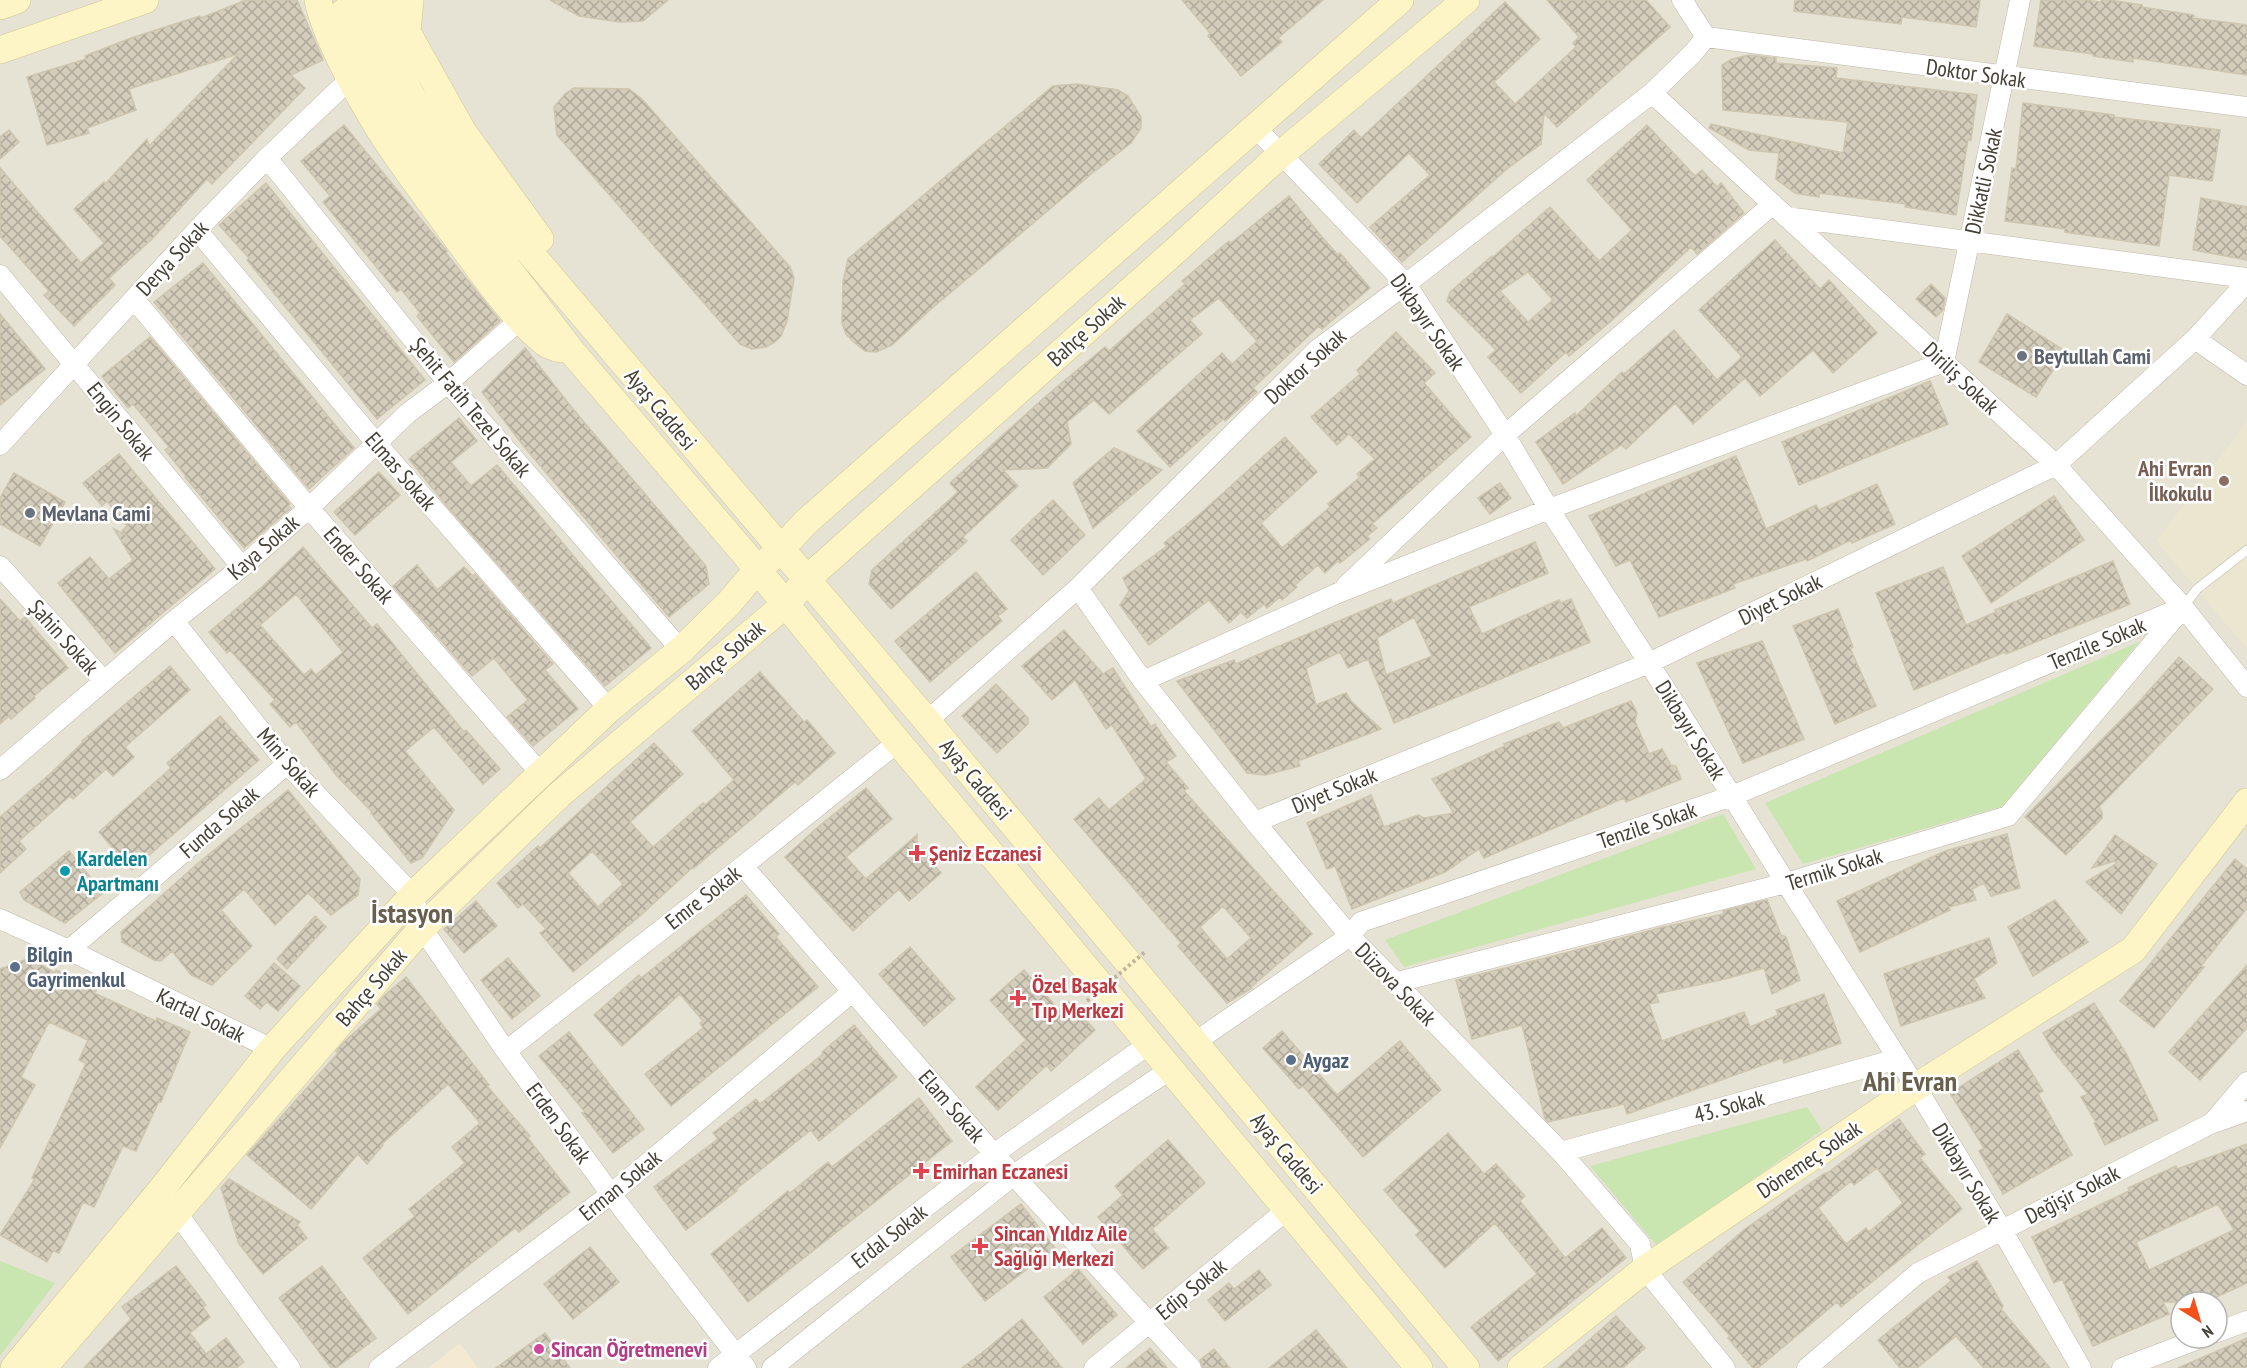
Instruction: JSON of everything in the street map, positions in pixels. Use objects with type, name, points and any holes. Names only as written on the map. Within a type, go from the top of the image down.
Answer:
[{"type":"street","points":[[0,6],[17,0]]},
{"type":"street","points":[[0,50],[145,0]]},
{"type":"street","points":[[387,0],[463,132],[582,297],[596,332]]},
{"type":"street","points":[[406,32],[410,0]]},
{"type":"street","name":"Bahçe Sokak","points":[[14,1368],[272,1049],[413,895],[609,709],[681,650],[806,522],[1400,0]]},
{"type":"street","name":"Bahçe Sokak","points":[[43,1368],[422,928],[559,795],[786,604],[807,579],[1281,154],[1466,0]]},
{"type":"street","points":[[1682,0],[1706,37]]},
{"type":"street","name":"Dikkatli Sokak","points":[[1944,362],[2020,0]]},
{"type":"street","points":[[332,5],[351,78],[377,126],[482,272],[521,319],[546,344],[573,353]]},
{"type":"street","name":"Ayaş Caddesi","points":[[332,5],[411,95],[441,142],[596,332],[927,721],[1466,1368]]},
{"type":"street","name":"Ayaş Caddesi","points":[[332,5],[452,196],[573,353],[786,604],[898,742],[1419,1368]]},
{"type":"street","name":"Doktor Sokak","points":[[927,721],[1078,588],[1318,349],[1406,284],[1652,93],[1706,37],[2247,107]]},
{"type":"street","name":"Derya Sokak","points":[[0,445],[198,230],[267,158],[351,78]]},
{"type":"street","name":"Diriliş Sokak","points":[[1652,93],[2056,465],[2183,607],[2247,687]]},
{"type":"street","name":"Dikbayır Sokak","points":[[1254,126],[1406,284],[1505,435],[1549,509],[1649,663],[1786,884],[1916,1087],[2081,1368]]},
{"type":"street","name":"Şehit Fatih Tezel Sokak","points":[[267,158],[448,383],[681,650]]},
{"type":"street","points":[[1338,594],[1505,435],[1779,211],[1970,241],[2247,280]]},
{"type":"street","name":"Elmas Sokak","points":[[198,230],[376,443],[609,709]]},
{"type":"street","name":"Engin Sokak","points":[[0,275],[242,567]]},
{"type":"street","name":"Diyet Sokak","points":[[1254,822],[1649,663],[2056,465],[2195,339],[2247,280]]},
{"type":"street","name":"Ender Sokak","points":[[134,299],[309,508],[541,774]]},
{"type":"street","name":"Kaya Sokak","points":[[0,770],[174,621],[242,567],[309,508],[408,414],[448,383],[521,319]]},
{"type":"street","points":[[2195,339],[2247,375]]},
{"type":"street","points":[[1143,681],[1338,594],[1549,509],[1944,362]]},
{"type":"street","name":"Şahin Sokak","points":[[0,566],[104,681]]},
{"type":"street","name":"Düzova Sokak","points":[[1078,588],[1143,681],[1254,822],[1350,936],[1561,1152],[1640,1244],[1645,1269],[1725,1368]]},
{"type":"street","name":"Tenzile Sokak","points":[[1195,1042],[1350,936],[1361,922],[1732,796],[2183,607]]},
{"type":"street","name":"Termik Sokak","points":[[1394,983],[1786,884],[2008,816],[2183,607]]},
{"type":"street","name":"Mini Sokak","points":[[174,621],[287,764],[413,895]]},
{"type":"street","name":"Emre Sokak","points":[[506,1051],[743,867],[898,742]]},
{"type":"street","name":"Funda Sokak","points":[[69,950],[287,764]]},
{"type":"street","name":"Dönemeç Sokak","points":[[1521,1368],[1645,1269],[1916,1087],[2133,950],[2247,802]]},
{"type":"street","name":"Elam Sokak","points":[[743,867],[994,1154],[1015,1174],[1191,1368]]},
{"type":"street","name":"Erden Sokak","points":[[413,895],[422,928],[506,1051],[611,1194],[741,1361]]},
{"type":"street","name":"Kartal Sokak","points":[[0,919],[272,1049]]},
{"type":"street","name":"Erman Sokak","points":[[379,1368],[611,1194],[852,992]]},
{"type":"street","name":"Erdal Sokak","points":[[718,1368],[741,1361],[994,1154],[1149,1044]]},
{"type":"street","name":"43. Sokak","points":[[1561,1152],[1897,1059]]},
{"type":"street","points":[[772,1368],[1015,1174],[1171,1069]]},
{"type":"street","name":"Değişir Sokak","points":[[1807,1368],[1918,1273],[2212,1123],[2247,1082]]},
{"type":"street","points":[[2212,1123],[2247,1111]]},
{"type":"street","points":[[160,1190],[290,1368]]},
{"type":"street","name":"Edip Sokak","points":[[1094,1368],[1287,1210]]},
{"type":"street","points":[[2229,1328],[2247,1321]]},
{"type":"street","points":[[2122,1368],[2169,1350]]},
{"type":"lane","points":[[2183,607],[2197,590],[2247,550]]},
{"type":"path","points":[[1087,1001],[1144,952]]},
{"type":"shaded area","points":[[0,0],[2247,0],[2247,1368],[0,1368]]},
{"type":"shaded area","name":"Ahi Evran İlkokulu","points":[[2247,421],[2247,649],[2156,541]]},
{"type":"shaded area","points":[[460,1343],[478,1368],[428,1368]]},
{"type":"green space","points":[[2139,642],[2003,806],[1803,864],[1765,803]]},
{"type":"green space","points":[[1723,814],[1756,869],[1404,967],[1385,940]]},
{"type":"green space","points":[[1807,1107],[1822,1130],[1658,1247],[1590,1166]]},
{"type":"green space","points":[[0,1261],[55,1283],[0,1356]]},
{"type":"building","points":[[246,0],[297,0],[323,60],[291,75],[305,88],[212,184],[207,179],[152,239],[109,278],[115,285],[74,326],[44,295],[49,291],[0,236],[0,168],[81,263],[104,243],[74,209],[104,182],[105,184],[147,139],[149,146],[238,54],[129,89],[136,110],[87,128],[89,133],[47,145],[27,77],[86,59],[85,56],[131,38],[200,16],[201,18]]},
{"type":"building","points":[[550,0],[668,0],[643,21],[620,22],[579,16]]},
{"type":"building","points":[[1182,0],[1323,0],[1278,38],[1282,42],[1241,76],[1208,36],[1210,33]]},
{"type":"building","points":[[1547,0],[1646,0],[1670,27],[1557,127],[1544,113],[1541,144],[1508,168],[1402,262],[1370,227],[1430,175],[1409,153],[1357,203],[1319,164],[1354,130],[1361,138],[1505,2],[1540,39],[1494,82],[1515,104],[1576,47],[1573,43],[1579,37]]},
{"type":"building","points":[[1795,0],[1980,0],[1976,27],[1902,17],[1901,24],[1794,11]]},
{"type":"building","points":[[2041,0],[2101,2],[2109,0],[2194,15],[2193,18],[2247,25],[2247,75],[2133,58],[2133,62],[2034,46]]},
{"type":"building","points":[[1749,55],[1776,58],[1776,63],[1837,68],[1836,78],[1977,95],[1971,140],[1968,139],[1956,215],[1905,207],[1906,204],[1819,193],[1819,197],[1795,193],[1776,179],[1779,153],[1749,150],[1709,128],[1711,124],[1843,153],[1848,122],[1723,110],[1722,65],[1732,59]]},
{"type":"building","points":[[1077,84],[1118,90],[1128,96],[1141,117],[1141,128],[1131,143],[930,310],[892,345],[876,352],[865,351],[855,343],[846,334],[842,323],[843,282],[848,259],[1053,86]]},
{"type":"building","points":[[574,88],[629,89],[642,99],[790,267],[794,278],[787,321],[781,336],[775,342],[766,347],[752,349],[740,344],[557,135],[554,107],[565,94]]},
{"type":"building","points":[[2023,103],[2220,130],[2212,181],[2169,175],[2159,246],[2005,221],[2012,168],[2016,169]]},
{"type":"building","points":[[344,125],[447,251],[446,253],[500,321],[454,362],[417,316],[420,313],[401,289],[397,292],[323,202],[330,196],[301,161]]},
{"type":"building","points":[[1647,125],[1695,176],[1702,170],[1717,187],[1721,183],[1744,213],[1697,254],[1691,247],[1610,322],[1569,356],[1566,352],[1521,393],[1488,357],[1496,350],[1447,301],[1450,292],[1550,207],[1599,261],[1632,230],[1587,180]],"holes":[[[1528,272],[1553,300],[1528,322],[1500,291]]]},
{"type":"building","points":[[9,130],[19,142],[0,159],[0,137]]},
{"type":"building","points":[[266,183],[425,380],[377,419],[247,260],[249,258],[219,225]]},
{"type":"building","points":[[1289,196],[1322,237],[1338,255],[1340,253],[1370,288],[1322,329],[1319,326],[1253,388],[1257,392],[1170,467],[1137,431],[1222,353],[1232,364],[1257,341],[1219,298],[1190,320],[1202,334],[1109,414],[1094,400],[1067,422],[1071,444],[1047,468],[1003,470],[1018,486],[963,537],[967,541],[891,609],[869,584],[872,570],[958,492],[950,483],[1046,396],[1105,347],[1109,351],[1185,284],[1182,281],[1229,241],[1231,243]]},
{"type":"building","points":[[2201,198],[2247,207],[2247,260],[2193,250]]},
{"type":"building","points":[[1775,240],[1820,289],[1829,280],[1877,333],[1833,373],[1813,350],[1760,396],[1745,378],[1693,424],[1675,403],[1626,449],[1621,445],[1563,484],[1536,442],[1575,413],[1576,416],[1622,372],[1624,374],[1674,330],[1717,380],[1742,357],[1699,310]]},
{"type":"building","points":[[203,263],[354,448],[309,489],[154,302]]},
{"type":"building","points":[[1931,284],[1945,298],[1943,310],[1936,317],[1916,299]]},
{"type":"building","points":[[0,314],[45,369],[0,405]]},
{"type":"building","name":"Beytullah Cami","points":[[2007,314],[2065,351],[2036,397],[1979,362]]},
{"type":"building","points":[[1396,332],[1435,373],[1424,383],[1471,437],[1372,524],[1377,528],[1367,536],[1370,539],[1325,573],[1318,565],[1282,600],[1280,597],[1267,608],[1264,604],[1247,618],[1241,612],[1229,623],[1209,600],[1149,645],[1120,605],[1129,591],[1123,578],[1167,546],[1164,543],[1201,513],[1285,437],[1317,472],[1261,523],[1282,548],[1330,507],[1328,504],[1360,477],[1357,474],[1375,459],[1349,434],[1337,445],[1311,417],[1360,374],[1357,370]]},
{"type":"building","points":[[150,337],[290,504],[288,506],[291,508],[244,548],[185,477],[165,450],[169,447],[133,404],[128,408],[102,376]]},
{"type":"building","points":[[525,348],[573,409],[706,566],[709,584],[669,617],[526,449],[482,392]]},
{"type":"building","points":[[1930,381],[1948,424],[1799,485],[1782,442]]},
{"type":"building","points":[[459,418],[477,441],[451,462],[471,486],[497,465],[651,648],[605,686],[446,505],[409,459]]},
{"type":"building","points":[[1114,448],[1162,470],[1093,528],[1073,483]]},
{"type":"building","points":[[119,454],[215,569],[115,653],[58,583],[90,557],[109,579],[133,560],[114,529],[127,536],[122,531],[127,526],[107,501],[102,506],[83,483]]},
{"type":"building","points":[[1736,456],[1766,529],[1816,505],[1819,510],[1877,484],[1895,524],[1852,543],[1851,540],[1807,561],[1806,559],[1733,584],[1735,588],[1659,617],[1630,560],[1616,566],[1589,516]]},
{"type":"building","points":[[379,472],[400,495],[355,535],[334,512]]},
{"type":"building","name":"Mevlana Cami","points":[[14,473],[65,502],[40,546],[0,524],[0,498]]},
{"type":"building","points":[[1500,483],[1511,498],[1490,514],[1478,498]]},
{"type":"building","points":[[2054,496],[2084,540],[1991,603],[1962,556]]},
{"type":"building","points":[[1053,500],[1085,535],[1043,575],[1011,540]]},
{"type":"building","points":[[1535,542],[1548,573],[1469,607],[1482,634],[1559,600],[1561,603],[1571,599],[1590,642],[1394,723],[1368,659],[1348,668],[1340,652],[1306,668],[1316,705],[1346,693],[1351,701],[1381,729],[1298,761],[1300,766],[1265,775],[1247,773],[1177,681],[1234,660],[1236,664],[1391,599],[1393,603]],"holes":[[[1414,617],[1432,656],[1386,675],[1377,638]]]},
{"type":"building","points":[[303,547],[372,628],[377,624],[464,732],[466,730],[500,769],[483,784],[434,727],[405,751],[454,810],[422,858],[411,863],[372,812],[336,775],[296,722],[290,727],[270,704],[275,700],[230,650],[227,653],[209,632],[263,586]],"holes":[[[296,594],[343,652],[316,675],[311,669],[304,675],[260,625]]]},
{"type":"building","points":[[2113,561],[2130,604],[1914,690],[1876,593],[1943,567],[1966,625],[1996,612],[1995,610]]},
{"type":"building","points":[[417,565],[437,590],[464,567],[473,576],[475,574],[553,664],[545,670],[578,709],[533,746],[507,717],[528,700],[494,658],[472,676],[393,586]]},
{"type":"building","points":[[976,572],[1007,609],[998,616],[1002,621],[930,682],[895,641]]},
{"type":"building","points":[[0,599],[20,621],[25,617],[68,668],[34,696],[35,698],[11,719],[9,716],[0,724]]},
{"type":"building","points":[[1838,609],[1853,647],[1850,648],[1876,706],[1835,724],[1793,626]]},
{"type":"building","points":[[1064,630],[1103,674],[1113,668],[1151,727],[1155,724],[1176,756],[1166,762],[1188,788],[1184,791],[1312,934],[1252,988],[1227,1003],[1178,946],[1181,943],[1074,819],[1099,798],[1109,810],[1146,779],[1112,725],[1106,729],[1075,680],[1052,700],[1022,666]],"holes":[[[1223,906],[1251,938],[1227,959],[1200,927]]]},
{"type":"building","points":[[1762,641],[1804,739],[1743,763],[1697,663]]},
{"type":"building","points":[[2179,657],[2213,689],[2099,807],[2102,818],[2066,855],[2025,817],[2137,704]]},
{"type":"building","points":[[170,666],[190,690],[125,747],[134,757],[113,776],[106,769],[73,799],[70,796],[19,841],[26,849],[0,873],[0,817],[50,774],[82,741]]},
{"type":"building","points":[[760,672],[804,722],[807,720],[835,753],[798,785],[795,782],[693,867],[641,915],[573,972],[540,933],[546,929],[523,904],[518,908],[497,883],[538,846],[540,848],[654,743],[683,774],[630,822],[653,847],[703,803],[705,805],[734,780],[692,731]],"holes":[[[592,851],[623,884],[598,907],[568,873]]]},
{"type":"building","points":[[996,684],[1028,718],[1028,724],[997,753],[962,716]]},
{"type":"building","points":[[1631,701],[1637,713],[1635,721],[1649,754],[1662,749],[1671,765],[1676,766],[1681,779],[1626,802],[1624,798],[1484,858],[1479,849],[1445,872],[1352,909],[1335,866],[1327,869],[1307,823],[1371,795],[1384,827],[1418,815],[1424,818],[1454,813],[1432,779],[1505,746],[1504,744],[1559,722],[1563,728]]},
{"type":"building","points":[[220,716],[259,760],[132,870],[99,832],[171,768],[167,763]]},
{"type":"building","points":[[866,788],[892,819],[846,857],[866,879],[917,835],[917,845],[941,873],[909,901],[899,889],[853,931],[785,857]]},
{"type":"building","points":[[288,790],[360,879],[358,895],[331,915],[308,893],[275,925],[244,889],[221,910],[252,946],[212,985],[191,975],[172,951],[161,961],[154,960],[122,942],[121,932],[197,864]]},
{"type":"building","points":[[2007,834],[2020,888],[1991,896],[1984,883],[1972,889],[1976,900],[1949,907],[1950,910],[1860,952],[1837,901],[1945,851]]},
{"type":"building","points":[[2115,835],[2157,864],[2121,914],[2086,882],[2116,864],[2115,861],[2092,868]]},
{"type":"building","name":"Kardelen Apartmanı","points":[[69,851],[103,893],[65,923],[24,900],[20,892]]},
{"type":"building","points":[[2235,859],[2247,869],[2247,908],[2201,966],[2204,967],[2154,1028],[2120,1001]]},
{"type":"building","points":[[746,895],[779,934],[776,937],[818,987],[671,1106],[645,1074],[703,1028],[700,1023],[703,1021],[680,994],[622,1046],[594,1015],[639,975],[641,978]]},
{"type":"building","points":[[1767,900],[1781,935],[1786,937],[1800,980],[1772,994],[1764,968],[1656,994],[1659,1002],[1649,1004],[1662,1041],[1744,1012],[1750,1027],[1778,1015],[1776,1010],[1824,994],[1841,1043],[1784,1063],[1782,1058],[1627,1114],[1624,1104],[1548,1122],[1545,1119],[1522,1025],[1472,1039],[1456,980],[1663,927],[1724,914],[1723,911]]},
{"type":"building","points":[[2055,900],[2088,942],[2033,976],[2008,927]]},
{"type":"building","points":[[476,901],[497,926],[464,953],[444,929]]},
{"type":"building","points":[[315,916],[326,927],[287,969],[277,959]]},
{"type":"building","points":[[1989,938],[1997,963],[1974,979],[1985,998],[1901,1026],[1884,974]]},
{"type":"building","points":[[910,947],[955,999],[924,1026],[879,974]]},
{"type":"building","points":[[30,958],[55,973],[56,970],[97,989],[94,993],[156,1021],[157,1018],[190,1032],[161,1102],[159,1101],[136,1151],[123,1146],[94,1207],[83,1202],[59,1253],[53,1251],[47,1262],[0,1235],[35,1179],[32,1178],[86,1063],[79,1060],[88,1040],[49,1022],[21,1077],[35,1085],[0,1148],[0,969]]},
{"type":"building","points":[[508,958],[540,996],[512,1019],[481,980]]},
{"type":"building","points":[[274,963],[300,986],[278,1011],[267,1002],[260,1009],[245,996]]},
{"type":"building","points":[[2247,965],[2247,1028],[2200,1080],[2169,1052]]},
{"type":"building","points":[[1024,970],[1060,1011],[1069,1002],[1095,1030],[1051,1071],[1047,1065],[998,1110],[976,1087],[1026,1040],[990,1000]]},
{"type":"building","points":[[406,977],[489,1085],[487,1086],[530,1136],[528,1138],[570,1192],[519,1232],[515,1228],[408,1314],[363,1258],[415,1216],[409,1209],[465,1163],[452,1147],[480,1123],[448,1084],[382,1144],[367,1164],[358,1154],[311,1209],[247,1155],[338,1053],[336,1051],[346,1040],[381,1009],[377,1004],[385,995]]},
{"type":"building","points":[[2094,1003],[2126,1053],[2158,1120],[2105,1145],[2094,1123],[2096,1122],[2081,1097],[2088,1094],[2052,1049],[2043,1033]]},
{"type":"building","points":[[854,1025],[897,1077],[819,1141],[811,1130],[686,1230],[654,1187],[718,1139],[713,1133],[756,1099],[760,1104],[823,1054],[822,1052]]},
{"type":"building","points":[[1282,1031],[1337,1095],[1400,1041],[1441,1090],[1363,1157],[1303,1086],[1299,1089],[1263,1048]]},
{"type":"building","points":[[569,1032],[644,1129],[613,1153],[582,1113],[585,1112],[539,1056]]},
{"type":"building","points":[[2018,1050],[2043,1091],[2038,1094],[2072,1155],[2003,1194],[1979,1151],[1984,1148],[1950,1093]]},
{"type":"building","points":[[919,1098],[952,1141],[748,1302],[711,1254],[788,1191],[790,1193],[828,1162],[832,1167]]},
{"type":"building","points":[[1899,1119],[1925,1154],[1920,1158],[1962,1209],[1841,1307],[1837,1302],[1758,1368],[1753,1368],[1728,1338],[1730,1336],[1683,1282],[1745,1229],[1826,1174]],"holes":[[[1877,1168],[1903,1203],[1869,1232],[1866,1228],[1846,1244],[1818,1208],[1851,1181],[1854,1185]]]},
{"type":"building","points":[[1448,1133],[1484,1174],[1496,1164],[1525,1196],[1520,1201],[1565,1258],[1602,1228],[1626,1258],[1498,1361],[1471,1327],[1537,1274],[1495,1223],[1445,1268],[1416,1235],[1420,1231],[1384,1190]]},
{"type":"building","points":[[1168,1140],[1205,1183],[1152,1229],[1168,1248],[1143,1269],[1098,1217],[1123,1195],[1115,1186]]},
{"type":"building","points":[[2247,1144],[2247,1283],[2229,1291],[2169,1290],[2169,1302],[2163,1302],[2169,1314],[2093,1346],[2062,1279],[2054,1283],[2032,1237],[2176,1166],[2177,1169]],"holes":[[[2218,1204],[2234,1230],[2149,1270],[2136,1242]]]},
{"type":"building","points":[[229,1179],[300,1222],[297,1225],[307,1238],[263,1274],[239,1244],[221,1188]]},
{"type":"building","points":[[1021,1204],[1055,1248],[985,1301],[951,1257]]},
{"type":"building","points":[[590,1247],[619,1282],[573,1319],[544,1284]]},
{"type":"building","points":[[1977,1261],[2003,1306],[2001,1309],[2050,1368],[1984,1368],[1956,1336],[1917,1368],[1900,1368],[1878,1340],[1951,1281],[1948,1277]]},
{"type":"building","points":[[176,1266],[206,1305],[203,1307],[210,1317],[190,1333],[206,1354],[226,1338],[244,1362],[236,1368],[84,1368],[131,1319],[122,1307]]},
{"type":"building","points":[[322,1266],[376,1338],[336,1368],[331,1368],[279,1298]]},
{"type":"building","points":[[1078,1269],[1117,1315],[1083,1344],[1044,1297]]},
{"type":"building","points":[[1259,1270],[1271,1285],[1225,1321],[1208,1300],[1229,1283],[1234,1289]]},
{"type":"building","points":[[1616,1316],[1645,1348],[1623,1368],[1558,1368]]},
{"type":"building","points":[[1022,1319],[1062,1368],[962,1368],[988,1348]]},
{"type":"building","points":[[1316,1330],[1347,1368],[1269,1368]]},
{"type":"building","name":"Sincan Öğretmenevi","points":[[545,1333],[570,1368],[496,1368]]},
{"type":"building","points":[[2247,1338],[2247,1368],[2178,1368],[2219,1350],[2229,1350],[2229,1346]]},
{"type":"building","points":[[1150,1348],[1167,1368],[1126,1368]]},
{"type":"building","points":[[1214,1349],[1230,1368],[1203,1368],[1200,1360]]},
{"type":"place","name":"Beytullah Cami","points":[[2022,356]]},
{"type":"place","name":"Ahi Evran İlkokulu","points":[[2224,481]]},
{"type":"place","name":"Mevlana Cami","points":[[30,513]]},
{"type":"place","name":"Şeniz Eczanesi","points":[[917,853]]},
{"type":"place","name":"Kardelen Apartmanı","points":[[65,871]]},
{"type":"place","name":"Bilgin Gayrimenkul","points":[[15,967]]},
{"type":"place","name":"Özel Başak Tıp Merkezi","points":[[1018,998]]},
{"type":"place","name":"Aygaz","points":[[1291,1060]]},
{"type":"place","name":"Emirhan Eczanesi","points":[[921,1171]]},
{"type":"place","name":"Sincan Yıldız Aile Sağlığı Merkezi","points":[[980,1246]]},
{"type":"place","name":"Sincan Öğretmenevi","points":[[539,1349]]},
{"type":"district","name":"İstasyon","points":[[412,913]]},
{"type":"district","name":"Ahi Evran","points":[[1910,1081]]}]
